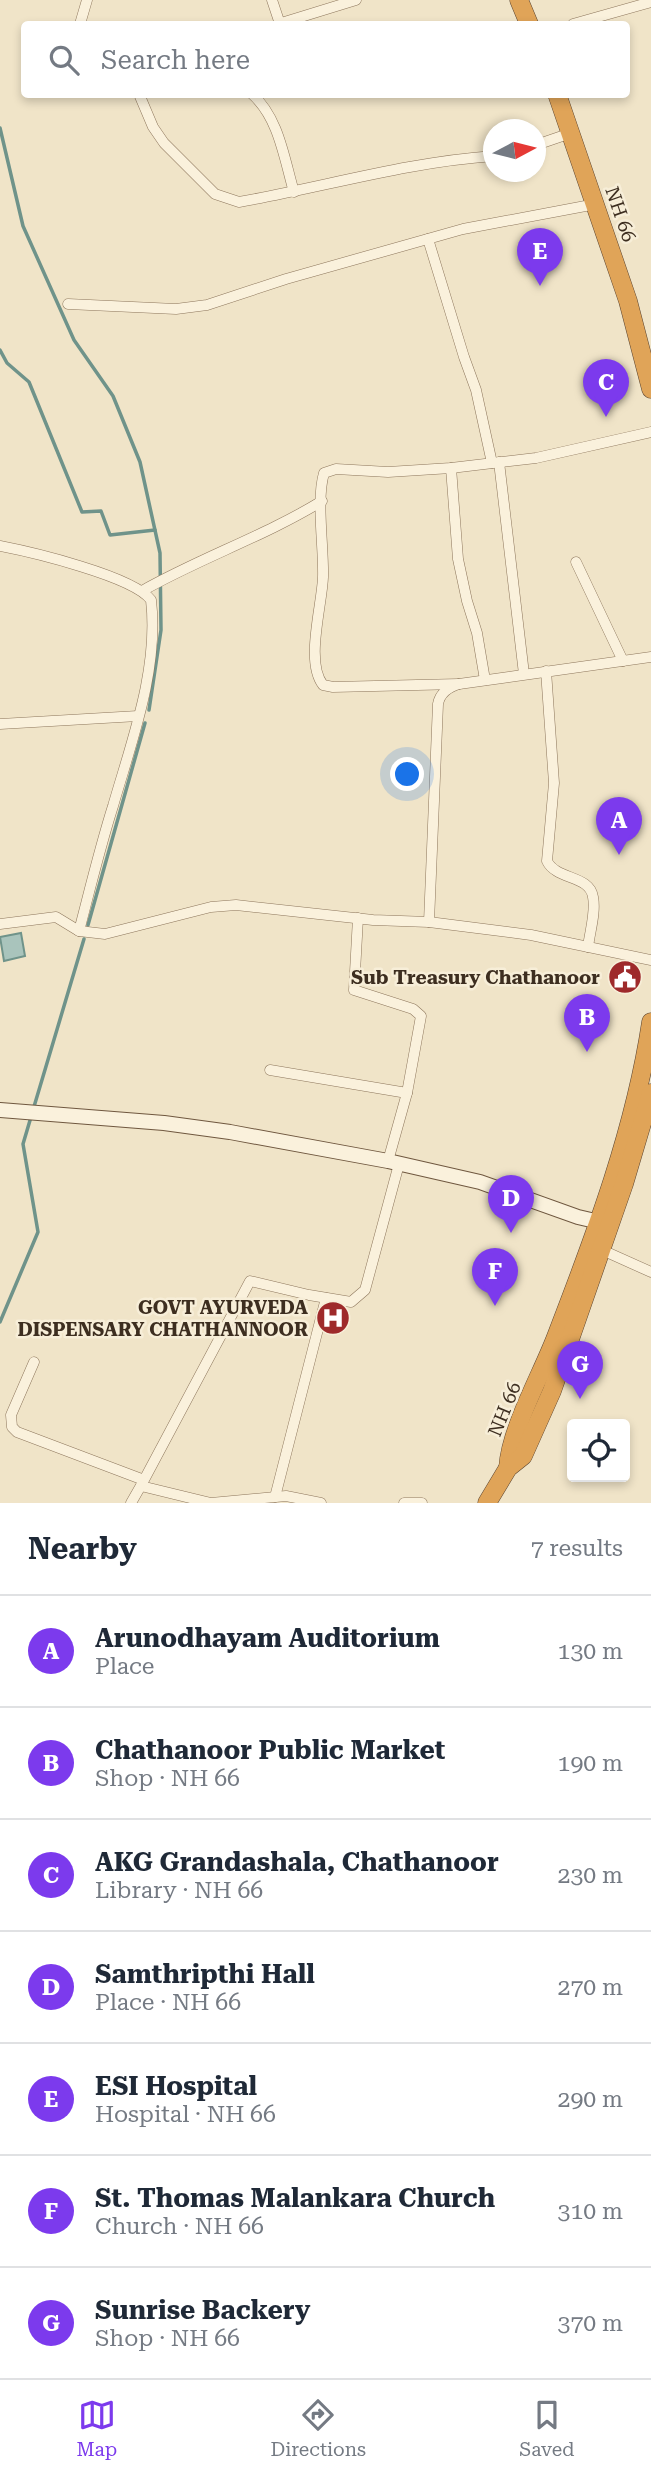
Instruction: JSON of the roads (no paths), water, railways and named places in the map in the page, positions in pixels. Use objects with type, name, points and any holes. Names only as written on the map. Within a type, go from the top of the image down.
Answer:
[{"type":"highway","points":[[519,0],[528,21]]},
{"type":"highway","name":"NH 66","points":[[558,98],[628,301],[650,381]]},
{"type":"highway","name":"NH 66","points":[[508,1468],[523,1456],[552,1391],[602,1250],[604,1223],[651,1022]]},
{"type":"highway","name":"NH 66","points":[[508,1468],[509,1450],[604,1223],[651,1093]]},
{"type":"highway","points":[[487,1503],[508,1468]]},
{"type":"street","points":[[81,21],[87,0]]},
{"type":"street","points":[[272,0],[278,21]]},
{"type":"street","points":[[289,21],[356,0]]},
{"type":"street","points":[[584,21],[651,2]]},
{"type":"street","points":[[141,98],[153,127],[164,143],[215,194],[239,202],[442,161],[483,157]]},
{"type":"street","points":[[256,98],[267,110],[273,122],[294,192]]},
{"type":"street","points":[[546,142],[571,133]]},
{"type":"street","points":[[68,304],[176,309],[207,305],[286,279],[463,229],[596,204]]},
{"type":"street","points":[[428,239],[476,390],[495,463],[524,674]]},
{"type":"street","points":[[651,432],[536,458],[451,468],[388,472],[329,470],[324,473],[323,578],[316,669],[318,679],[323,685],[368,687],[459,684],[651,657]]},
{"type":"street","points":[[451,468],[458,559],[477,633],[485,680]]},
{"type":"street","points":[[142,591],[239,542],[289,521],[322,501]]},
{"type":"street","points":[[0,547],[39,553],[97,572],[142,591],[151,600],[146,686],[79,931]]},
{"type":"street","points":[[576,562],[623,662]]},
{"type":"street","points":[[546,671],[554,783],[547,861],[555,872],[583,883],[592,890],[594,903],[588,947]]},
{"type":"street","points":[[429,922],[438,704],[445,691],[459,684]]},
{"type":"street","points":[[0,724],[138,716]]},
{"type":"street","points":[[0,924],[56,917],[79,931],[105,934],[211,906],[229,905],[429,922],[531,935],[651,960]]},
{"type":"street","points":[[131,1503],[250,1281],[351,1302],[365,1290],[394,1163],[421,1016],[413,1009],[354,990],[358,918]]},
{"type":"street","points":[[270,1069],[407,1093]]},
{"type":"street","points":[[0,1110],[177,1125],[394,1163],[481,1181],[578,1217],[604,1223]]},
{"type":"street","points":[[602,1250],[651,1272]]},
{"type":"street","points":[[275,1497],[326,1298]]},
{"type":"street","points":[[34,1362],[11,1415],[12,1427],[17,1432],[143,1483],[211,1503],[275,1497],[321,1503]]},
{"type":"street","points":[[404,1503],[422,1503]]},
{"type":"water","points":[[21,933],[25,956],[4,961],[0,937]]},
{"type":"waterway","points":[[0,128],[23,226],[74,340],[113,396],[140,462],[160,553],[161,630],[149,710]]},
{"type":"waterway","points":[[0,350],[7,363],[29,382],[82,512],[101,511],[110,535],[155,530]]},
{"type":"waterway","points":[[88,925],[145,723]]},
{"type":"waterway","points":[[33,1110],[84,939]]},
{"type":"waterway","points":[[0,1322],[38,1232],[23,1144],[31,1117]]},
{"type":"place","name":"ESI Hospital","points":[[540,286]]},
{"type":"place","name":"AKG Grandashala, Chathanoor","points":[[606,417]]},
{"type":"place","name":"Arunodhayam Auditorium","points":[[619,855]]},
{"type":"place","name":"Sub Treasury Chathanoor","points":[[625,977]]},
{"type":"place","name":"Chathanoor Public Market","points":[[587,1052]]},
{"type":"place","name":"Samthripthi Hall","points":[[511,1233]]},
{"type":"place","name":"St. Thomas Malankara Church","points":[[495,1306]]},
{"type":"place","name":"GOVT AYURVEDA DISPENSARY CHATHANNOOR","points":[[333,1318]]},
{"type":"place","name":"Sunrise Backery","points":[[580,1399]]}]
